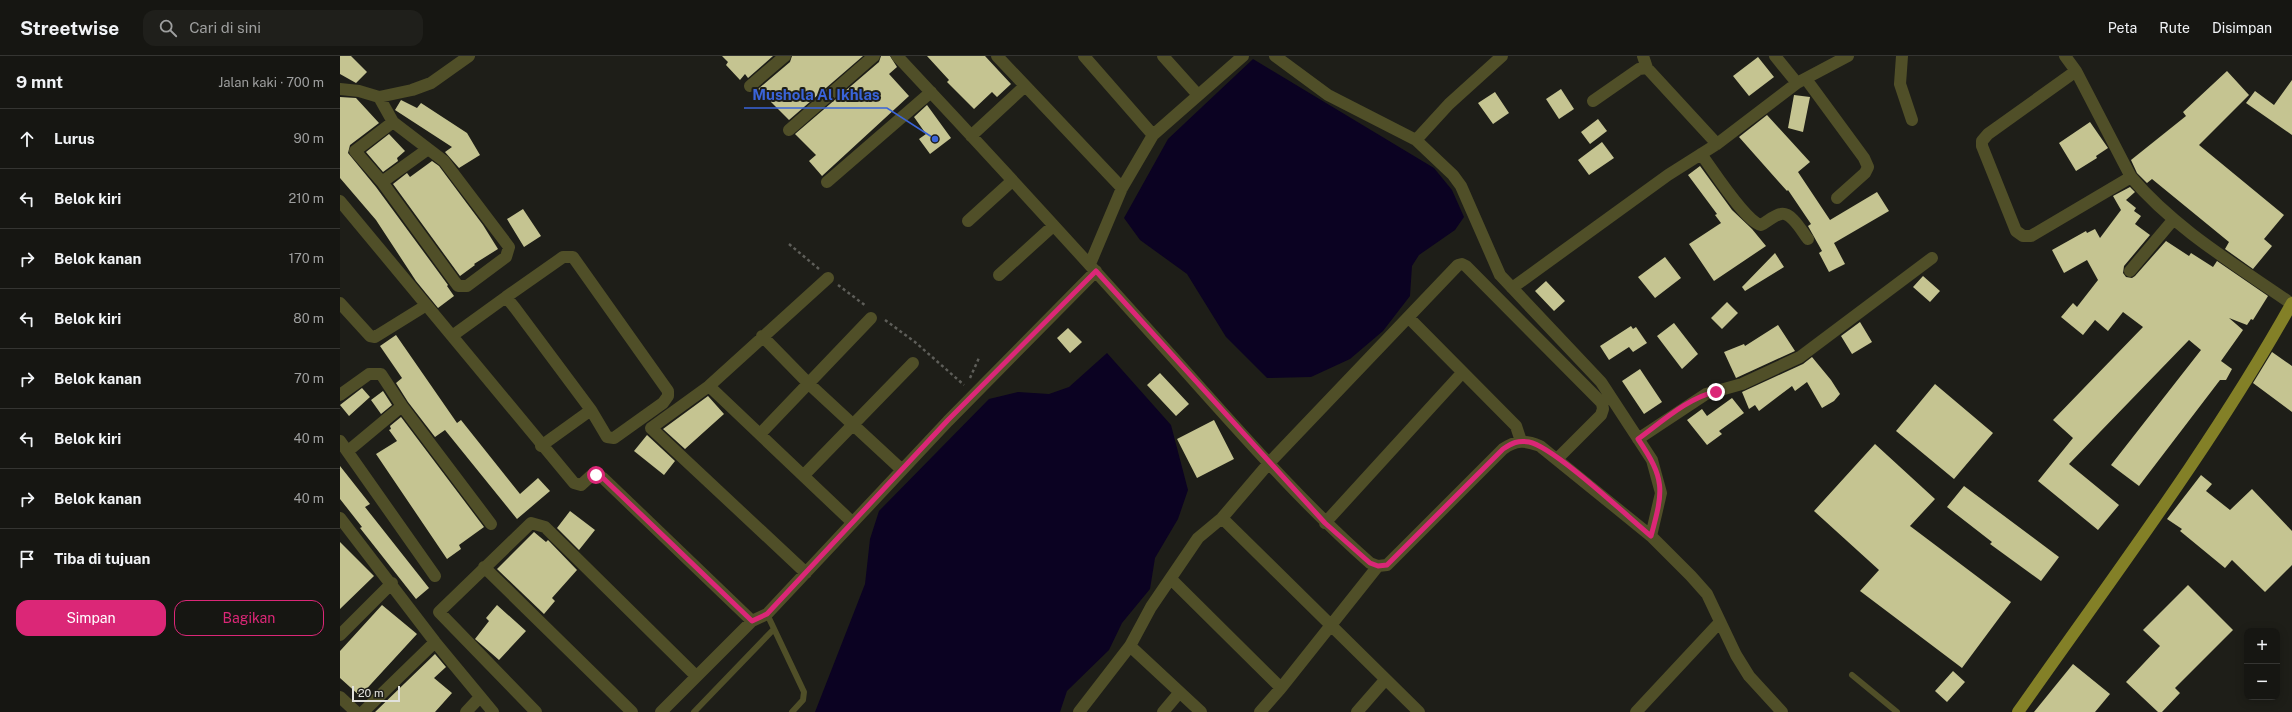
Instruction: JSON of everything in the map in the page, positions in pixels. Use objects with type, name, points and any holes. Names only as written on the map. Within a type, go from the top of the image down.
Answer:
[{"type":"main road","points":[[2018,712],[2200,451],[2234,399],[2292,304]]},
{"type":"street","points":[[340,89],[353,90],[379,97],[431,83],[469,56]]},
{"type":"street","points":[[750,86],[785,56]]},
{"type":"street","points":[[789,130],[874,56]]},
{"type":"street","points":[[897,56],[1053,226],[1093,267],[1269,463],[1325,523],[1370,563],[1378,566],[1387,565],[1503,449],[1512,443],[1521,441],[1540,446],[1558,458],[1651,536],[1707,594],[1736,655],[1749,676],[1782,712]]},
{"type":"street","points":[[997,56],[1122,188]]},
{"type":"street","points":[[1084,56],[1153,134]]},
{"type":"street","points":[[1163,56],[1198,95]]},
{"type":"street","points":[[661,712],[752,621],[767,614],[1093,267],[1122,188],[1153,134],[1244,56]]},
{"type":"street","points":[[1275,56],[1328,95],[1416,140],[1453,175],[1461,186],[1500,275],[1601,382],[1652,460],[1661,493],[1651,536]]},
{"type":"street","points":[[1416,140],[1449,104],[1502,56]]},
{"type":"street","points":[[1643,56],[1647,68],[1717,144]]},
{"type":"street","points":[[1775,56],[1801,81],[1864,158],[1868,167],[1865,173],[1837,198]]},
{"type":"street","points":[[1512,288],[1668,175],[1717,144],[1801,81],[1848,56]]},
{"type":"street","points":[[1902,56],[1900,84],[1912,120]]},
{"type":"street","points":[[2065,56],[2076,71],[2131,177],[2173,220],[2292,304]]},
{"type":"street","points":[[1593,101],[1639,69],[1647,68]]},
{"type":"street","points":[[2076,71],[1988,134],[1982,140],[1982,146],[2016,230],[2023,236],[2031,236],[2131,177]]},
{"type":"street","points":[[971,136],[1025,86]]},
{"type":"street","points":[[827,182],[931,92]]},
{"type":"street","points":[[379,97],[393,122],[444,161],[509,247],[506,257],[467,286],[458,286],[382,182],[355,152],[393,122]]},
{"type":"street","points":[[382,182],[428,149]]},
{"type":"street","points":[[1701,154],[1741,208],[1755,223],[1761,225],[1781,214],[1786,214],[1808,239]]},
{"type":"street","points":[[968,221],[1012,181]]},
{"type":"street","points":[[340,201],[541,446],[574,483],[581,485],[593,474],[603,478],[752,621]]},
{"type":"street","points":[[2130,271],[2173,220]]},
{"type":"street","points":[[1000,275],[1053,226]]},
{"type":"street","points":[[452,336],[506,297],[563,257],[573,257],[668,391],[668,396],[663,403],[614,438],[607,437],[591,410],[506,297]]},
{"type":"street","points":[[1638,439],[1706,394],[1742,384],[1800,357],[1932,258]]},
{"type":"street","points":[[1079,712],[1130,646],[1145,617],[1198,538],[1222,518],[1269,463],[1410,318],[1458,265],[1462,264],[1466,266],[1602,403],[1601,415],[1558,458]]},
{"type":"street","points":[[806,573],[651,428],[709,386],[762,336],[828,278]]},
{"type":"street","points":[[340,303],[370,336],[375,338],[425,306]]},
{"type":"street","points":[[760,434],[872,314]]},
{"type":"street","points":[[1410,318],[1462,373],[1516,426],[1521,441]]},
{"type":"street","points":[[762,336],[808,383],[902,470]]},
{"type":"street","points":[[804,475],[913,363]]},
{"type":"street","points":[[340,395],[374,373],[380,374],[402,406],[491,524]]},
{"type":"street","points":[[1325,523],[1462,373]]},
{"type":"street","points":[[709,386],[852,522]]},
{"type":"street","points":[[348,451],[402,406]]},
{"type":"street","points":[[541,446],[591,410]]},
{"type":"street","points":[[340,441],[435,576]]},
{"type":"street","points":[[1222,518],[1384,680],[1419,712]]},
{"type":"street","points":[[536,712],[439,612],[531,523],[545,527],[696,676]]},
{"type":"street","points":[[342,525],[392,583],[435,642],[493,712]]},
{"type":"street","points":[[1260,712],[1331,627],[1378,566]]},
{"type":"street","points":[[484,567],[632,712]]},
{"type":"street","points":[[1171,579],[1281,688]]},
{"type":"street","points":[[340,635],[392,583]]},
{"type":"street","points":[[1636,712],[1720,622]]},
{"type":"street","points":[[672,712],[728,654],[740,633]]},
{"type":"street","points":[[363,712],[435,642]]},
{"type":"street","points":[[1130,646],[1201,712]]},
{"type":"street","points":[[1357,712],[1384,680]]},
{"type":"street","points":[[1163,712],[1179,693]]},
{"type":"street","points":[[340,697],[356,712]]},
{"type":"street","points":[[466,712],[480,697]]},
{"type":"lane","points":[[767,614],[773,630],[804,692],[803,700],[792,712]]},
{"type":"lane","points":[[694,712],[773,630]]},
{"type":"lane","points":[[1852,675],[1897,712]]},
{"type":"path","points":[[789,244],[872,314]]},
{"type":"path","points":[[884,319],[966,386]]},
{"type":"path","points":[[970,379],[979,358]]},
{"type":"shaded area","points":[[1253,59],[1434,168],[1452,190],[1464,217],[1455,230],[1419,255],[1412,266],[1410,296],[1383,331],[1350,359],[1311,377],[1267,378],[1226,337],[1187,274],[1140,240],[1124,218],[1168,139]]},
{"type":"shaded area","points":[[1107,353],[1171,425],[1188,490],[1178,519],[1155,558],[1150,589],[1122,623],[1109,650],[1067,691],[1060,712],[815,712],[865,584],[870,539],[879,511],[989,399],[1018,392],[1049,394],[1069,387]]},
{"type":"building","points":[[340,56],[351,56],[367,72],[356,83],[340,74]]},
{"type":"building","points":[[722,56],[773,56],[748,78],[745,74],[740,80],[726,65],[728,62]]},
{"type":"building","points":[[792,56],[863,56],[789,120],[758,89],[790,62]]},
{"type":"building","points":[[881,56],[890,56],[897,67],[889,74],[909,96],[822,176],[809,161],[816,155],[795,134],[879,62]]},
{"type":"building","points":[[927,56],[985,56],[1011,84],[997,97],[992,92],[974,109],[947,82],[949,80]]},
{"type":"building","points":[[1758,57],[1774,77],[1749,96],[1733,76]]},
{"type":"building","points":[[2227,71],[2249,95],[2199,145],[2284,215],[2264,239],[2272,246],[2253,269],[2225,249],[2229,242],[2152,179],[2147,183],[2137,173],[2131,160],[2186,116],[2183,112]]},
{"type":"building","points":[[2292,80],[2292,135],[2246,103],[2255,91],[2274,105]]},
{"type":"building","points":[[1561,89],[1574,109],[1559,119],[1546,99]]},
{"type":"building","points":[[1495,92],[1509,113],[1493,124],[1478,103]]},
{"type":"building","points":[[1794,95],[1810,97],[1803,132],[1788,128]]},
{"type":"building","points":[[340,97],[356,98],[379,123],[350,145],[348,153],[376,187],[448,285],[447,286],[454,296],[438,308],[416,281],[376,220],[340,178]]},
{"type":"building","points":[[401,100],[417,108],[421,103],[467,133],[480,155],[459,168],[445,152],[452,147],[395,110]]},
{"type":"building","points":[[927,105],[951,138],[930,154],[919,139],[926,134],[914,117]]},
{"type":"building","points":[[1767,115],[1810,162],[1798,172],[1830,220],[1877,192],[1889,211],[1834,243],[1845,264],[1829,272],[1819,253],[1822,251],[1808,226],[1811,224],[1788,190],[1787,191],[1739,137]]},
{"type":"building","points":[[1598,119],[1607,131],[1590,144],[1581,132]]},
{"type":"building","points":[[2090,122],[2108,148],[2096,156],[2097,158],[2076,171],[2059,143]]},
{"type":"building","points":[[389,134],[405,151],[397,158],[398,161],[383,172],[366,152]]},
{"type":"building","points":[[1602,142],[1614,158],[1589,175],[1578,160]]},
{"type":"building","points":[[432,161],[439,166],[483,225],[498,249],[474,264],[475,265],[460,276],[393,184],[407,173],[410,177]]},
{"type":"building","points":[[1700,166],[1732,210],[1752,229],[1766,246],[1714,281],[1689,244],[1721,223],[1715,215],[1717,214],[1688,175]]},
{"type":"building","points":[[2130,187],[2135,192],[2126,200],[2136,208],[2134,211],[2141,216],[2135,224],[2150,235],[2124,266],[2123,273],[2126,277],[2132,278],[2135,276],[2166,241],[2189,256],[2191,253],[2213,267],[2217,261],[2268,296],[2253,320],[2251,319],[2247,325],[2229,318],[2243,330],[2221,361],[2232,369],[2226,380],[2220,380],[2139,486],[2111,465],[2201,350],[2189,340],[2069,464],[2119,505],[2098,530],[2038,481],[2073,438],[2053,420],[2143,327],[2123,312],[2108,331],[2095,320],[2083,335],[2061,317],[2073,303],[2077,307],[2098,280],[2087,260],[2064,273],[2052,250],[2086,231],[2087,233],[2095,229],[2100,238],[2121,210],[2113,196]]},
{"type":"building","points":[[523,209],[541,236],[524,247],[507,219]]},
{"type":"building","points":[[1775,253],[1784,267],[1745,291],[1742,287]]},
{"type":"building","points":[[1665,257],[1681,278],[1655,298],[1638,277]]},
{"type":"building","points":[[1923,276],[1940,291],[1930,302],[1913,287]]},
{"type":"building","points":[[1546,281],[1565,301],[1554,311],[1535,291]]},
{"type":"building","points":[[1727,302],[1738,313],[1722,329],[1711,318]]},
{"type":"building","points":[[1860,322],[1872,342],[1852,354],[1841,336]]},
{"type":"building","points":[[1674,323],[1698,354],[1682,369],[1657,336]]},
{"type":"building","points":[[1778,325],[1795,351],[1736,378],[1724,352],[1744,344],[1745,346]]},
{"type":"building","points":[[1631,326],[1633,329],[1636,327],[1647,343],[1633,352],[1629,347],[1609,360],[1600,346]]},
{"type":"building","points":[[1068,328],[1082,342],[1070,353],[1057,338]]},
{"type":"building","points":[[396,335],[457,423],[461,420],[520,494],[538,478],[550,491],[517,519],[445,430],[435,437],[408,402],[396,383],[402,378],[380,346]]},
{"type":"building","points":[[2272,352],[2292,366],[2292,412],[2253,383]]},
{"type":"building","points":[[1812,357],[1831,380],[1840,394],[1834,401],[1822,408],[1807,382],[1795,391],[1792,386],[1759,411],[1755,405],[1749,409],[1742,392],[1803,364]]},
{"type":"building","points":[[1640,369],[1662,402],[1644,414],[1622,381]]},
{"type":"building","points":[[1160,373],[1189,404],[1176,416],[1147,385]]},
{"type":"building","points":[[1935,384],[1993,433],[1954,479],[1896,431]]},
{"type":"building","points":[[362,388],[370,397],[349,416],[340,405]]},
{"type":"building","points":[[383,391],[392,405],[381,414],[371,400]]},
{"type":"building","points":[[708,396],[724,414],[685,449],[663,429]]},
{"type":"building","points":[[1732,398],[1744,413],[1719,431],[1722,434],[1707,445],[1687,420],[1702,409],[1707,416]]},
{"type":"building","points":[[401,417],[484,527],[459,545],[461,549],[447,559],[376,454],[397,441],[389,430],[391,429],[390,426]]},
{"type":"building","points":[[1214,420],[1234,459],[1197,478],[1177,439]]},
{"type":"building","points":[[647,435],[675,461],[664,475],[634,451]]},
{"type":"building","points":[[1875,444],[1935,499],[1910,526],[2011,602],[1962,668],[1860,591],[1879,570],[1814,511]]},
{"type":"building","points":[[340,466],[370,504],[365,507],[429,588],[416,599],[360,528],[362,527],[340,499]]},
{"type":"building","points":[[2201,475],[2212,484],[2206,491],[2230,510],[2252,489],[2292,531],[2292,565],[2265,592],[2232,560],[2225,568],[2180,531],[2182,529],[2167,519]]},
{"type":"building","points":[[1964,486],[2059,557],[2041,581],[1990,544],[1992,542],[1947,507]]},
{"type":"building","points":[[570,511],[595,530],[579,550],[557,528]]},
{"type":"building","points":[[534,532],[546,542],[548,540],[577,570],[552,598],[555,601],[544,614],[497,569]]},
{"type":"building","points":[[340,542],[374,576],[340,609]]},
{"type":"building","points":[[2188,585],[2233,630],[2175,688],[2180,693],[2162,712],[2158,712],[2126,682],[2160,646],[2143,630]]},
{"type":"building","points":[[382,605],[417,634],[360,696],[340,678],[340,651]]},
{"type":"building","points":[[497,605],[526,631],[499,660],[475,639],[489,621],[486,618]]},
{"type":"building","points":[[435,654],[446,667],[434,678],[452,693],[435,712],[375,712]]},
{"type":"building","points":[[2073,664],[2110,694],[2095,712],[2034,712]]},
{"type":"building","points":[[1953,671],[1965,682],[1947,702],[1935,691]]},
{"type":"place","name":"Mushola Al Ikhlas","points":[[935,139]]},
{"type":"route","points":[[596,475],[603,478],[752,621],[767,614],[948,420],[1096,271],[1325,523],[1370,563],[1378,566],[1387,565],[1503,449],[1512,443],[1521,441],[1530,442],[1540,446],[1558,458],[1651,536],[1661,493],[1658,476],[1652,460],[1638,439],[1695,399],[1706,394],[1716,392]]}]
